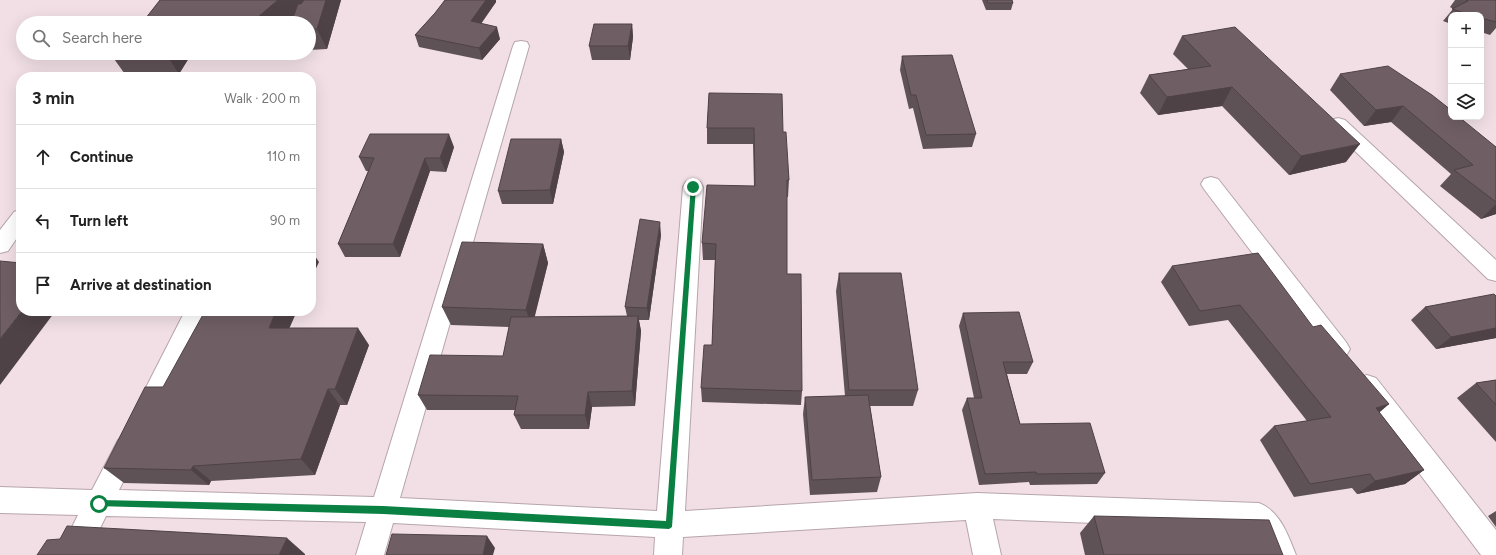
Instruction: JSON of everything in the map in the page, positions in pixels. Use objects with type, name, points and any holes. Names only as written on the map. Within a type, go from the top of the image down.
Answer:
[{"type":"street","points":[[370,555],[521,46]]},
{"type":"street","points":[[1324,111],[1496,272]]},
{"type":"street","points":[[1211,184],[1496,552]]},
{"type":"street","points":[[668,555],[693,187]]},
{"type":"street","points":[[0,245],[16,224]]},
{"type":"street","points":[[72,555],[193,316]]},
{"type":"street","points":[[0,500],[99,504],[383,510],[669,525],[977,506],[1260,516],[1292,555]]},
{"type":"street","points":[[977,506],[986,555]]},
{"type":"street","points":[[1271,531],[1282,555]]},
{"type":"building","points":[[160,0],[278,0],[259,16],[147,16]]},
{"type":"building","points":[[304,0],[326,0],[317,29],[316,16],[294,16],[298,4],[301,4]]},
{"type":"building","points":[[445,0],[486,0],[471,21],[497,27],[479,48],[415,35]]},
{"type":"building","points":[[987,0],[1012,0],[1013,3],[988,3]]},
{"type":"building","points":[[1466,0],[1496,0],[1496,22],[1484,19],[1484,12],[1462,12],[1452,9],[1468,1]]},
{"type":"building","points":[[594,24],[632,24],[628,46],[589,46]]},
{"type":"building","points":[[1235,27],[1360,144],[1301,156],[1232,87],[1167,97],[1149,75],[1211,66],[1182,36]]},
{"type":"building","points":[[952,55],[976,134],[926,135],[916,95],[911,95],[902,56]]},
{"type":"building","points":[[1388,66],[1432,95],[1448,108],[1448,120],[1463,120],[1496,147],[1496,202],[1454,170],[1473,165],[1403,106],[1376,110],[1340,74]]},
{"type":"building","points":[[709,93],[782,94],[783,132],[786,132],[789,180],[787,180],[787,274],[801,274],[802,391],[701,388],[704,345],[712,345],[716,244],[702,243],[707,185],[755,186],[754,128],[707,128]]},
{"type":"building","points":[[370,134],[449,134],[440,158],[425,158],[393,244],[338,244],[374,158],[359,157]]},
{"type":"building","points":[[511,139],[561,139],[550,190],[498,191]]},
{"type":"building","points":[[640,219],[660,222],[647,308],[625,307]]},
{"type":"building","points":[[462,242],[543,244],[526,310],[442,307]]},
{"type":"building","points":[[1258,253],[1313,327],[1321,325],[1389,404],[1376,408],[1424,470],[1375,481],[1370,474],[1310,484],[1274,426],[1331,417],[1240,305],[1200,311],[1172,266]]},
{"type":"building","points":[[0,261],[16,263],[16,316],[18,316],[0,339]]},
{"type":"building","points":[[839,273],[901,273],[918,390],[849,390]]},
{"type":"building","points":[[1494,294],[1496,296],[1496,328],[1451,337],[1425,307]]},
{"type":"building","points":[[1019,312],[1033,362],[1003,362],[1020,424],[1090,423],[1105,473],[1037,474],[1036,472],[985,474],[967,398],[982,398],[963,313]]},
{"type":"building","points":[[202,316],[274,316],[269,328],[358,328],[335,389],[328,389],[301,459],[193,466],[191,470],[104,468],[145,387],[163,387]]},
{"type":"building","points":[[638,316],[632,391],[588,392],[585,415],[514,415],[518,396],[418,395],[430,355],[503,356],[511,317]]},
{"type":"building","points":[[1496,380],[1496,405],[1476,383]]},
{"type":"building","points":[[868,395],[881,477],[812,480],[805,397]]},
{"type":"building","points":[[1094,516],[1269,520],[1283,555],[1104,555]]},
{"type":"building","points":[[67,526],[287,538],[279,555],[37,555],[47,540],[60,539]]},
{"type":"building","points":[[392,534],[487,536],[483,555],[386,555]]},
{"type":"route","points":[[99,504],[383,510],[669,525],[693,187]]}]
